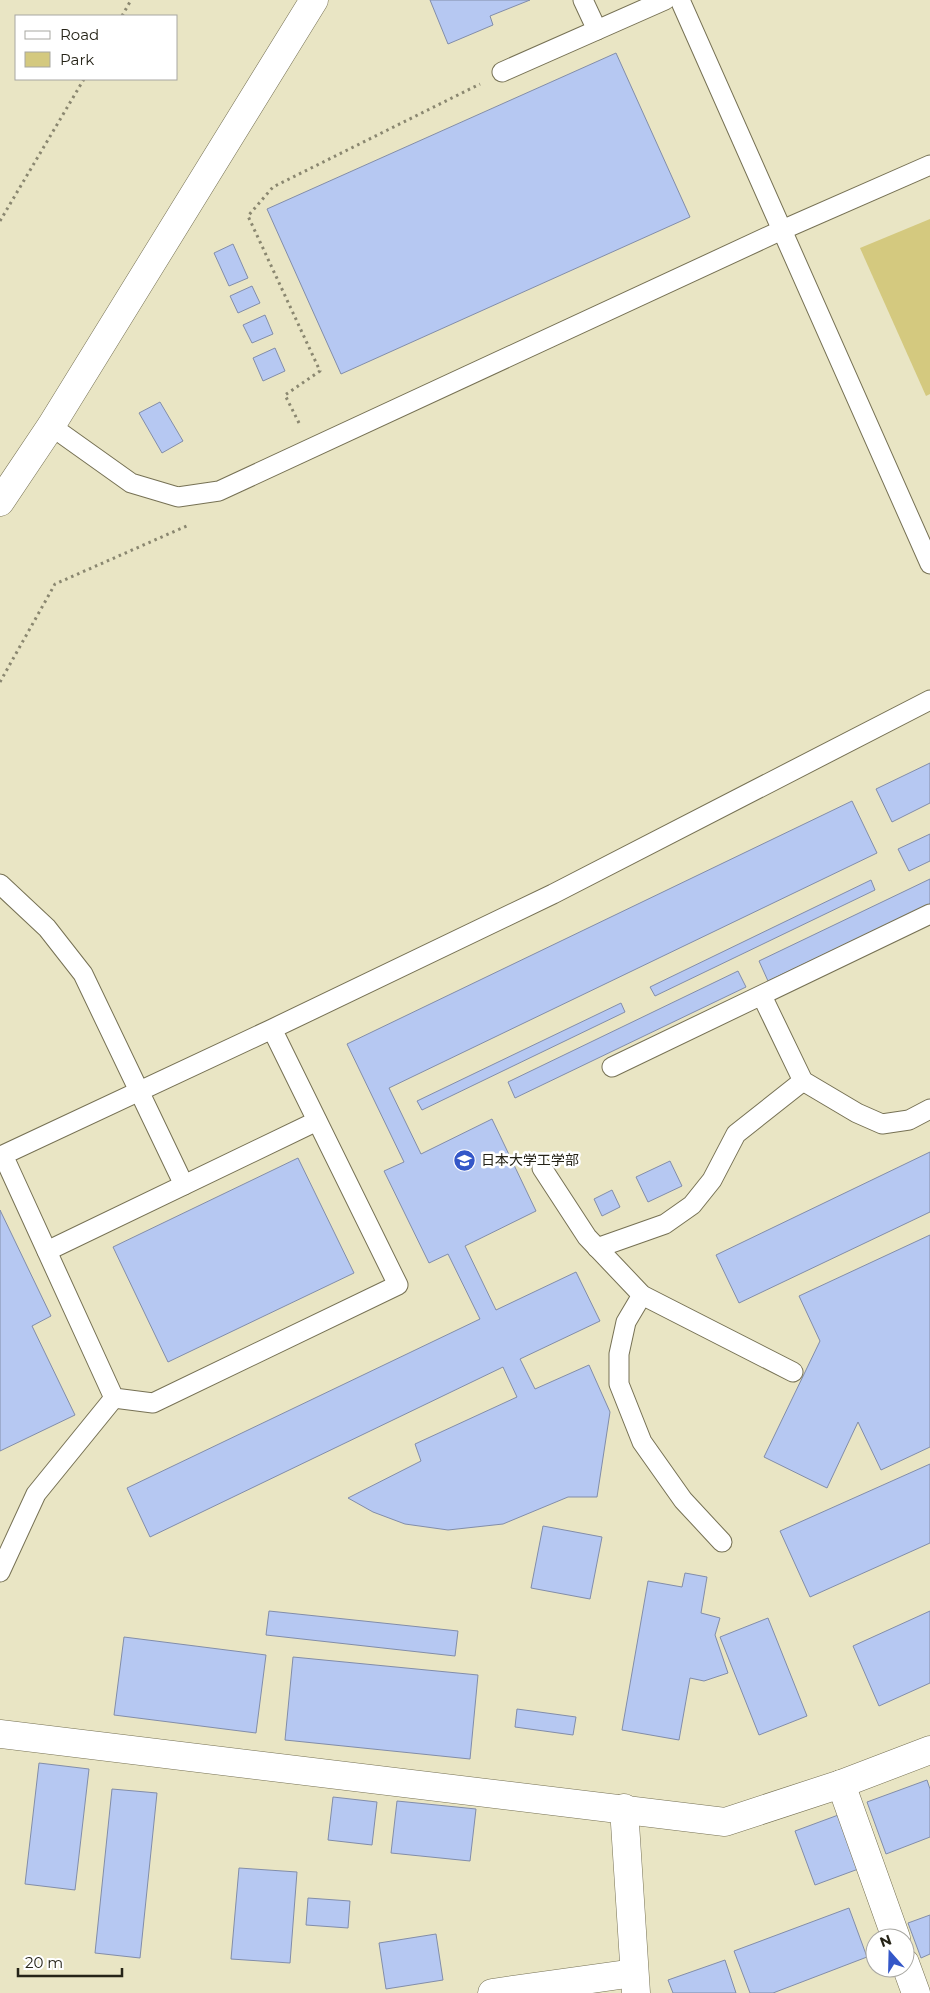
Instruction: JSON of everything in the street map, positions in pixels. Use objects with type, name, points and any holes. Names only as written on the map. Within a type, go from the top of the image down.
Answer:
[{"type":"street","points":[[0,502],[51,426],[314,0]]},
{"type":"street","points":[[0,1734],[624,1808],[725,1822],[841,1784],[930,1750]]},
{"type":"street","points":[[841,1784],[892,1928]]},
{"type":"street","points":[[492,1993],[635,1983],[624,1808]]},
{"type":"street","points":[[910,1978],[916,1993]]},
{"type":"lane","points":[[583,0],[597,30]]},
{"type":"lane","points":[[502,72],[665,0]]},
{"type":"lane","points":[[680,0],[930,564]]},
{"type":"lane","points":[[51,426],[132,483],[178,497],[219,491],[782,230],[930,165]]},
{"type":"lane","points":[[114,1398],[3,1155],[272,1030],[552,894],[930,700]]},
{"type":"lane","points":[[0,884],[48,928],[83,974],[184,1185]]},
{"type":"lane","points":[[612,1067],[930,914]]},
{"type":"lane","points":[[762,996],[803,1081],[857,1113],[882,1124],[909,1120],[930,1109]]},
{"type":"lane","points":[[114,1398],[153,1403],[398,1285],[272,1030]]},
{"type":"lane","points":[[597,1248],[665,1224],[692,1204],[712,1180],[736,1134],[803,1081]]},
{"type":"lane","points":[[47,1251],[317,1121]]},
{"type":"lane","points":[[542,1168],[587,1237],[642,1295],[793,1372]]},
{"type":"lane","points":[[642,1295],[626,1322],[619,1354],[619,1384],[642,1442],[682,1500],[722,1542]]},
{"type":"lane","points":[[0,1572],[36,1494],[114,1398]]},
{"type":"path","points":[[123,15],[131,0]]},
{"type":"path","points":[[311,448],[285,395],[320,371],[248,216],[273,187],[522,63]]},
{"type":"path","points":[[0,221],[83,80]]},
{"type":"path","points":[[0,682],[55,584],[192,524]]},
{"type":"green space","points":[[930,219],[930,394],[926,396],[860,248]]},
{"type":"building","points":[[430,0],[530,0],[490,16],[493,25],[448,44]]},
{"type":"building","points":[[616,53],[690,217],[341,374],[267,209]]},
{"type":"building","points":[[233,244],[248,278],[229,286],[214,253]]},
{"type":"building","points":[[252,286],[260,303],[238,313],[230,296]]},
{"type":"building","points":[[265,315],[273,334],[252,343],[243,325]]},
{"type":"building","points":[[275,348],[285,371],[263,381],[253,358]]},
{"type":"building","points":[[160,402],[183,441],[162,453],[139,413]]},
{"type":"building","points":[[930,763],[930,803],[892,822],[876,789]]},
{"type":"building","points":[[852,801],[877,853],[389,1088],[421,1154],[492,1119],[536,1211],[465,1246],[496,1310],[576,1272],[600,1321],[520,1359],[535,1389],[589,1365],[610,1412],[597,1497],[568,1497],[503,1524],[448,1530],[405,1524],[373,1512],[348,1498],[421,1461],[415,1444],[517,1397],[503,1367],[150,1537],[127,1488],[480,1319],[448,1254],[429,1263],[384,1171],[404,1162],[347,1044]]},
{"type":"building","points":[[930,834],[930,861],[909,871],[898,849]]},
{"type":"building","points":[[930,879],[930,904],[768,981],[759,961]]},
{"type":"building","points":[[871,880],[875,890],[655,996],[650,987]]},
{"type":"building","points":[[738,971],[746,987],[515,1098],[508,1082]]},
{"type":"building","points":[[621,1003],[625,1012],[422,1110],[417,1101]]},
{"type":"building","points":[[930,1152],[930,1212],[739,1303],[716,1255]]},
{"type":"building","points":[[298,1158],[354,1273],[168,1362],[113,1247]]},
{"type":"building","points":[[670,1161],[682,1186],[648,1202],[636,1177]]},
{"type":"building","points":[[612,1190],[620,1207],[602,1216],[594,1199]]},
{"type":"building","points":[[0,1210],[51,1316],[32,1326],[75,1415],[0,1451]]},
{"type":"building","points":[[930,1235],[930,1447],[881,1470],[858,1422],[827,1488],[764,1457],[820,1341],[799,1296]]},
{"type":"building","points":[[930,1464],[930,1543],[810,1597],[780,1531]]},
{"type":"building","points":[[543,1526],[602,1537],[590,1599],[531,1588]]},
{"type":"building","points":[[685,1573],[707,1577],[701,1613],[720,1618],[715,1635],[728,1673],[704,1681],[690,1678],[679,1740],[622,1730],[648,1581],[682,1587]]},
{"type":"building","points":[[269,1611],[458,1631],[455,1656],[266,1635]]},
{"type":"building","points":[[930,1611],[930,1683],[879,1706],[853,1646]]},
{"type":"building","points":[[768,1618],[807,1716],[759,1735],[720,1637]]},
{"type":"building","points":[[124,1637],[266,1655],[256,1733],[114,1715]]},
{"type":"building","points":[[293,1657],[478,1675],[470,1759],[285,1740]]},
{"type":"building","points":[[517,1709],[576,1717],[573,1735],[515,1727]]},
{"type":"building","points":[[39,1763],[89,1769],[75,1890],[25,1884]]},
{"type":"building","points":[[927,1780],[930,1789],[930,1837],[886,1854],[867,1802]]},
{"type":"building","points":[[112,1789],[157,1793],[140,1958],[95,1953]]},
{"type":"building","points":[[333,1797],[377,1802],[372,1845],[328,1840]]},
{"type":"building","points":[[397,1801],[476,1809],[470,1861],[391,1853]]},
{"type":"building","points":[[841,1814],[861,1868],[815,1885],[795,1831]]},
{"type":"building","points":[[239,1868],[297,1872],[290,1963],[231,1959]]},
{"type":"building","points":[[308,1898],[350,1901],[348,1928],[306,1925]]},
{"type":"building","points":[[849,1908],[865,1952],[865,1958],[773,1993],[750,1993],[734,1951]]},
{"type":"building","points":[[930,1915],[930,1954],[921,1958],[915,1942],[915,1928],[910,1928],[908,1923]]},
{"type":"building","points":[[436,1934],[443,1980],[386,1989],[379,1943]]},
{"type":"building","points":[[725,1960],[736,1993],[673,1993],[668,1980]]},
{"type":"place","name":"日本大学工学部","points":[[465,1160]]}]
